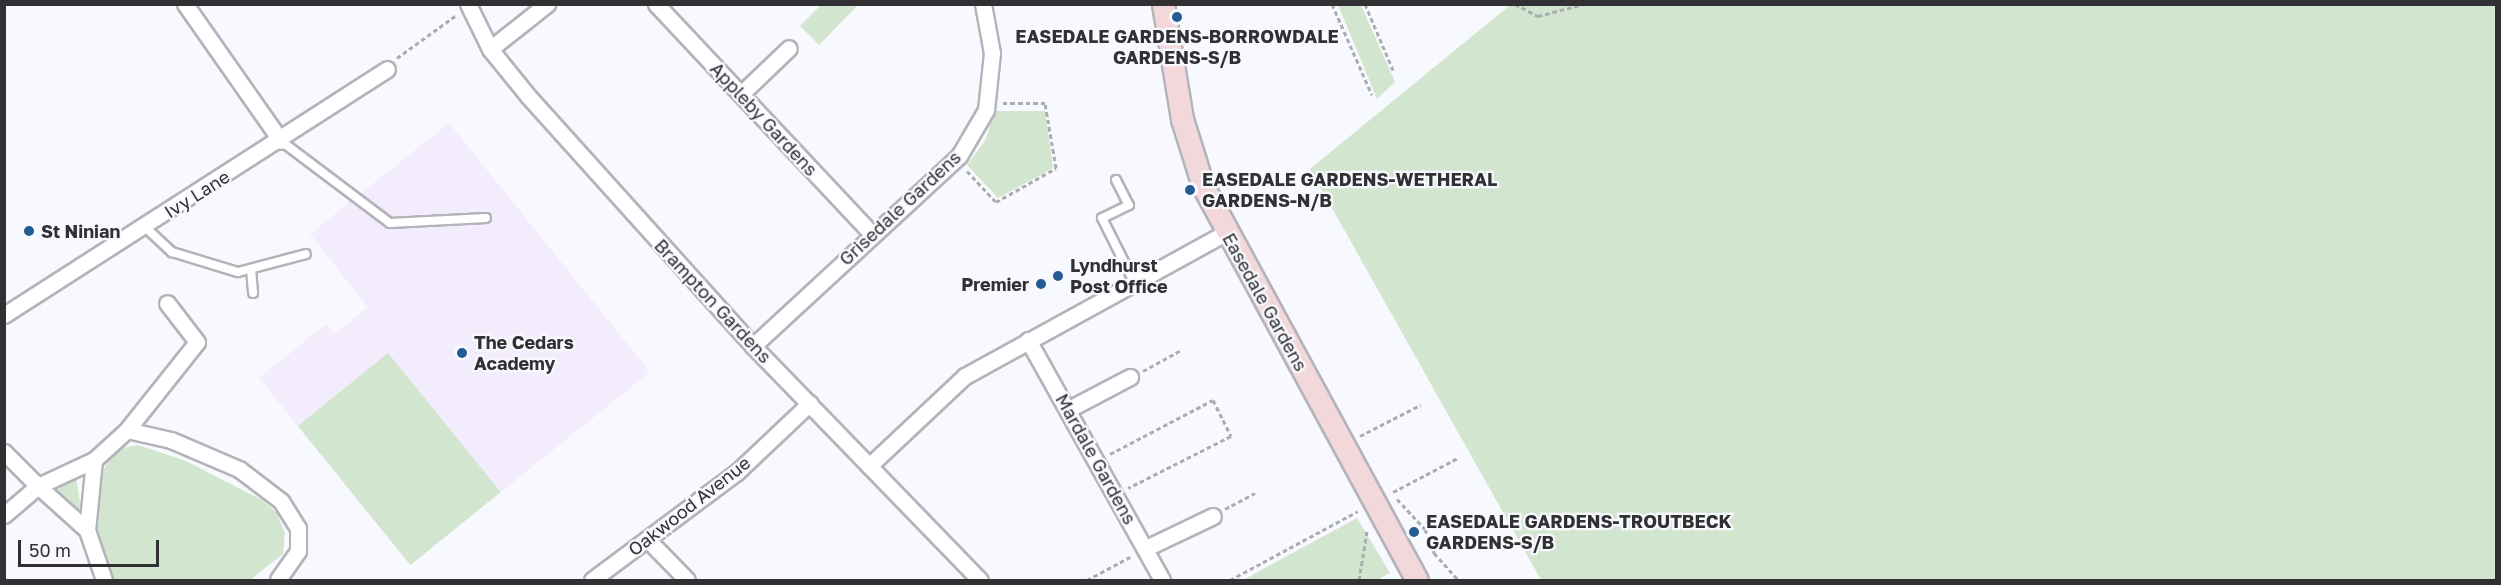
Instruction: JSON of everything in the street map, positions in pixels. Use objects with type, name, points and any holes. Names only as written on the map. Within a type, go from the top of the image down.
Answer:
[{"type":"street","points":[[185,4],[281,141]]},
{"type":"street","points":[[490,49],[547,4]]},
{"type":"street","name":"Appleby Gardens","points":[[656,4],[872,234]]},
{"type":"street","name":"Grisedale Gardens","points":[[753,346],[956,159],[987,104],[992,54],[983,4]]},
{"type":"street","name":"Easedale Gardens","points":[[1163,4],[1191,156],[1227,232],[1342,445],[1383,505],[1417,580]]},
{"type":"street","name":"Brampton Gardens","points":[[468,5],[490,49],[753,346],[980,580]]},
{"type":"street","points":[[741,94],[789,48]]},
{"type":"street","name":"Ivy Lane","points":[[4,315],[281,141],[387,69]]},
{"type":"street","points":[[869,466],[965,376],[1227,232]]},
{"type":"street","points":[[4,515],[38,486],[94,460],[127,430],[197,342],[167,303]]},
{"type":"street","name":"Mardale Gardens","points":[[1028,340],[1069,409],[1162,580]]},
{"type":"street","points":[[1069,409],[1130,377]]},
{"type":"street","name":"Oakwood Avenue","points":[[592,580],[737,472],[810,403]]},
{"type":"street","points":[[127,430],[171,440],[239,469],[281,501],[298,528],[298,551],[278,580]]},
{"type":"street","points":[[4,452],[87,530]]},
{"type":"street","points":[[94,460],[87,530],[104,580]]},
{"type":"street","points":[[1146,548],[1213,516]]},
{"type":"street","points":[[647,539],[687,580]]},
{"type":"lane","points":[[281,141],[390,223],[486,218]]},
{"type":"lane","points":[[1116,180],[1129,205],[1102,218],[1134,282]]},
{"type":"lane","points":[[145,227],[172,252],[238,272],[306,254]]},
{"type":"lane","points":[[250,269],[253,293]]},
{"type":"path","points":[[1332,4],[1372,95]]},
{"type":"path","points":[[1365,4],[1393,70]]},
{"type":"path","points":[[1515,4],[1538,16],[1584,4]]},
{"type":"path","points":[[387,69],[468,5]]},
{"type":"path","points":[[956,159],[996,202],[1056,168],[1045,103],[987,104]]},
{"type":"path","points":[[1130,377],[1181,350]]},
{"type":"path","points":[[1097,461],[1213,400],[1231,436],[1116,494]]},
{"type":"path","points":[[1342,445],[1420,405]]},
{"type":"path","points":[[1230,580],[1383,505],[1458,458]]},
{"type":"path","points":[[1213,516],[1255,493]]},
{"type":"path","points":[[1359,580],[1366,532],[1383,505]]},
{"type":"path","points":[[1383,505],[1425,529],[1434,553],[1458,580]]},
{"type":"path","points":[[1087,580],[1146,548]]},
{"type":"shaded area","name":"The Cedars Academy","points":[[449,123],[650,372],[410,565],[259,378],[326,324],[335,334],[368,307],[310,234]]},
{"type":"green space","points":[[821,5],[858,5],[819,45],[800,26]]},
{"type":"green space","points":[[1338,5],[1361,5],[1395,82],[1377,99]]},
{"type":"green space","points":[[1510,5],[2496,5],[2496,580],[1541,580],[1310,169]]},
{"type":"green space","points":[[994,111],[1045,111],[1053,168],[998,198],[967,165],[986,139]]},
{"type":"green space","points":[[388,353],[501,492],[410,565],[298,426]]},
{"type":"green space","points":[[138,445],[186,461],[262,500],[277,513],[285,533],[283,554],[250,580],[115,580],[101,550],[94,508],[100,475],[116,449]]},
{"type":"green space","points":[[76,477],[81,508],[74,511],[54,492]]},
{"type":"green space","points":[[1357,518],[1390,573],[1377,580],[1243,580]]},
{"type":"place","name":"EASEDALE GARDENS-BORROWDALE GARDENS-S/B","points":[[1177,17]]},
{"type":"place","name":"EASEDALE GARDENS-WETHERAL GARDENS-N/B","points":[[1190,190]]},
{"type":"place","name":"St Ninian","points":[[29,231]]},
{"type":"place","name":"Lyndhurst Post Office","points":[[1058,276]]},
{"type":"place","name":"Premier","points":[[1041,284]]},
{"type":"place","name":"The Cedars Academy","points":[[462,353]]},
{"type":"place","name":"EASEDALE GARDENS-TROUTBECK GARDENS-S/B","points":[[1414,532]]}]
